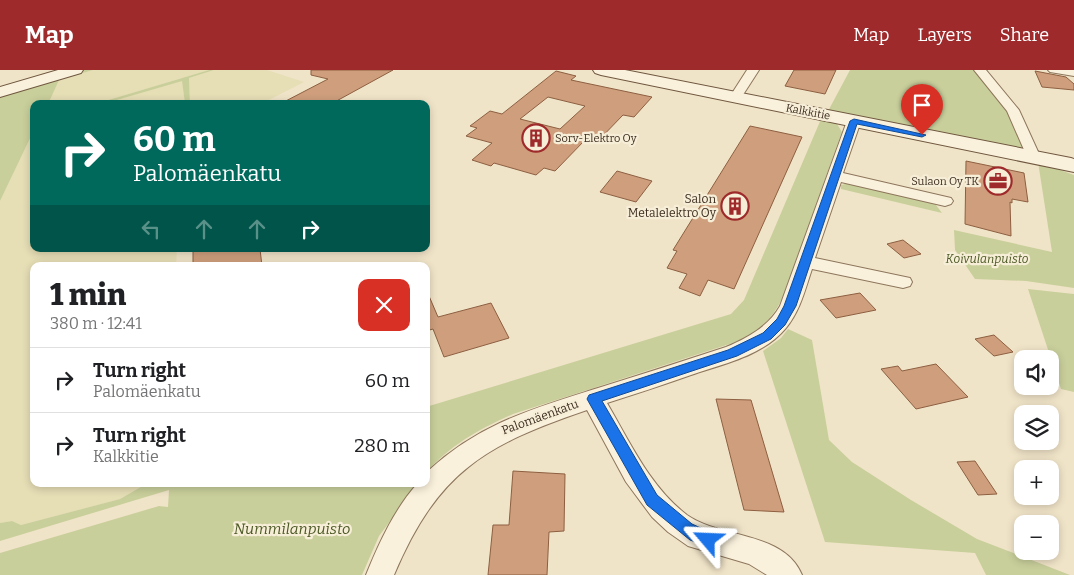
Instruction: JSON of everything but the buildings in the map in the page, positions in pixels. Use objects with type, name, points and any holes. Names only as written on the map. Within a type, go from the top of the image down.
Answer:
[{"type":"street","points":[[0,92],[75,70]]},
{"type":"street","name":"Kalkkitie","points":[[601,70],[1073,165]]},
{"type":"street","points":[[734,98],[753,70]]},
{"type":"street","points":[[980,70],[1014,110],[1033,156]]},
{"type":"street","points":[[1054,70],[1074,73]]},
{"type":"street","name":"Palomäenkatu","points":[[430,485],[436,477],[472,447],[499,432],[732,353],[767,336],[781,322],[790,306],[854,121]]},
{"type":"street","points":[[835,176],[945,201]]},
{"type":"street","points":[[805,262],[902,282]]},
{"type":"street","points":[[593,399],[643,486],[658,506],[695,535],[759,552],[771,559],[788,575]]},
{"type":"street","name":"Palomäenkatu","points":[[380,575],[399,532],[416,503],[428,487]]},
{"type":"shaded area","points":[[93,70],[209,70],[108,100],[49,100],[58,80]]},
{"type":"shaded area","points":[[214,70],[267,70],[304,82],[269,100],[190,100],[189,78]]},
{"type":"shaded area","points":[[182,80],[184,100],[114,100]]},
{"type":"shaded area","points":[[30,138],[30,252],[177,252],[176,262],[30,262],[30,487],[141,487],[120,499],[21,525],[12,521],[0,523],[0,201]]},
{"type":"green space","points":[[83,70],[93,70],[59,80],[50,100],[30,100],[30,138],[0,201],[0,97]]},
{"type":"green space","points":[[214,70],[189,78],[190,100],[184,100],[182,81],[117,100],[108,100]]},
{"type":"green space","points":[[850,70],[975,70],[1004,106],[1014,124],[1023,147],[1019,149],[827,113]]},
{"type":"green space","points":[[821,119],[837,124],[842,132],[782,299],[770,318],[760,328],[742,340],[513,414],[455,446],[430,469],[430,406],[731,314],[744,300]]},
{"type":"green space","name":"Koivulanpuisto","points":[[1038,162],[1074,175],[1074,288],[1026,281],[975,279],[955,250],[954,230],[1052,252]]},
{"type":"green space","points":[[850,183],[927,200],[936,205],[942,213],[841,189],[841,185]]},
{"type":"green space","points":[[1028,289],[1074,294],[1074,392],[1061,389],[1059,383],[1059,350],[1048,350]]},
{"type":"green space","points":[[788,329],[812,340],[829,440],[852,462],[977,539],[1014,553],[1014,560],[1031,560],[1070,575],[986,575],[975,553],[825,542],[763,351],[781,338]]},
{"type":"green space","name":"Nummilanpuisto","points":[[141,487],[416,487],[379,536],[362,575],[0,575],[0,553],[159,506],[168,507],[169,490],[0,541],[0,523],[12,521],[21,525],[120,499]]},
{"type":"place","name":"Sorv-Elektro Oy","points":[[536,138]]},
{"type":"place","name":"Sulaon Oy TK","points":[[998,181]]},
{"type":"place","name":"Salon Metalelektro Oy","points":[[735,206]]},
{"type":"route","points":[[708,540],[695,535],[652,500],[593,399],[732,353],[767,336],[781,322],[790,306],[854,121],[922,135]]}]
